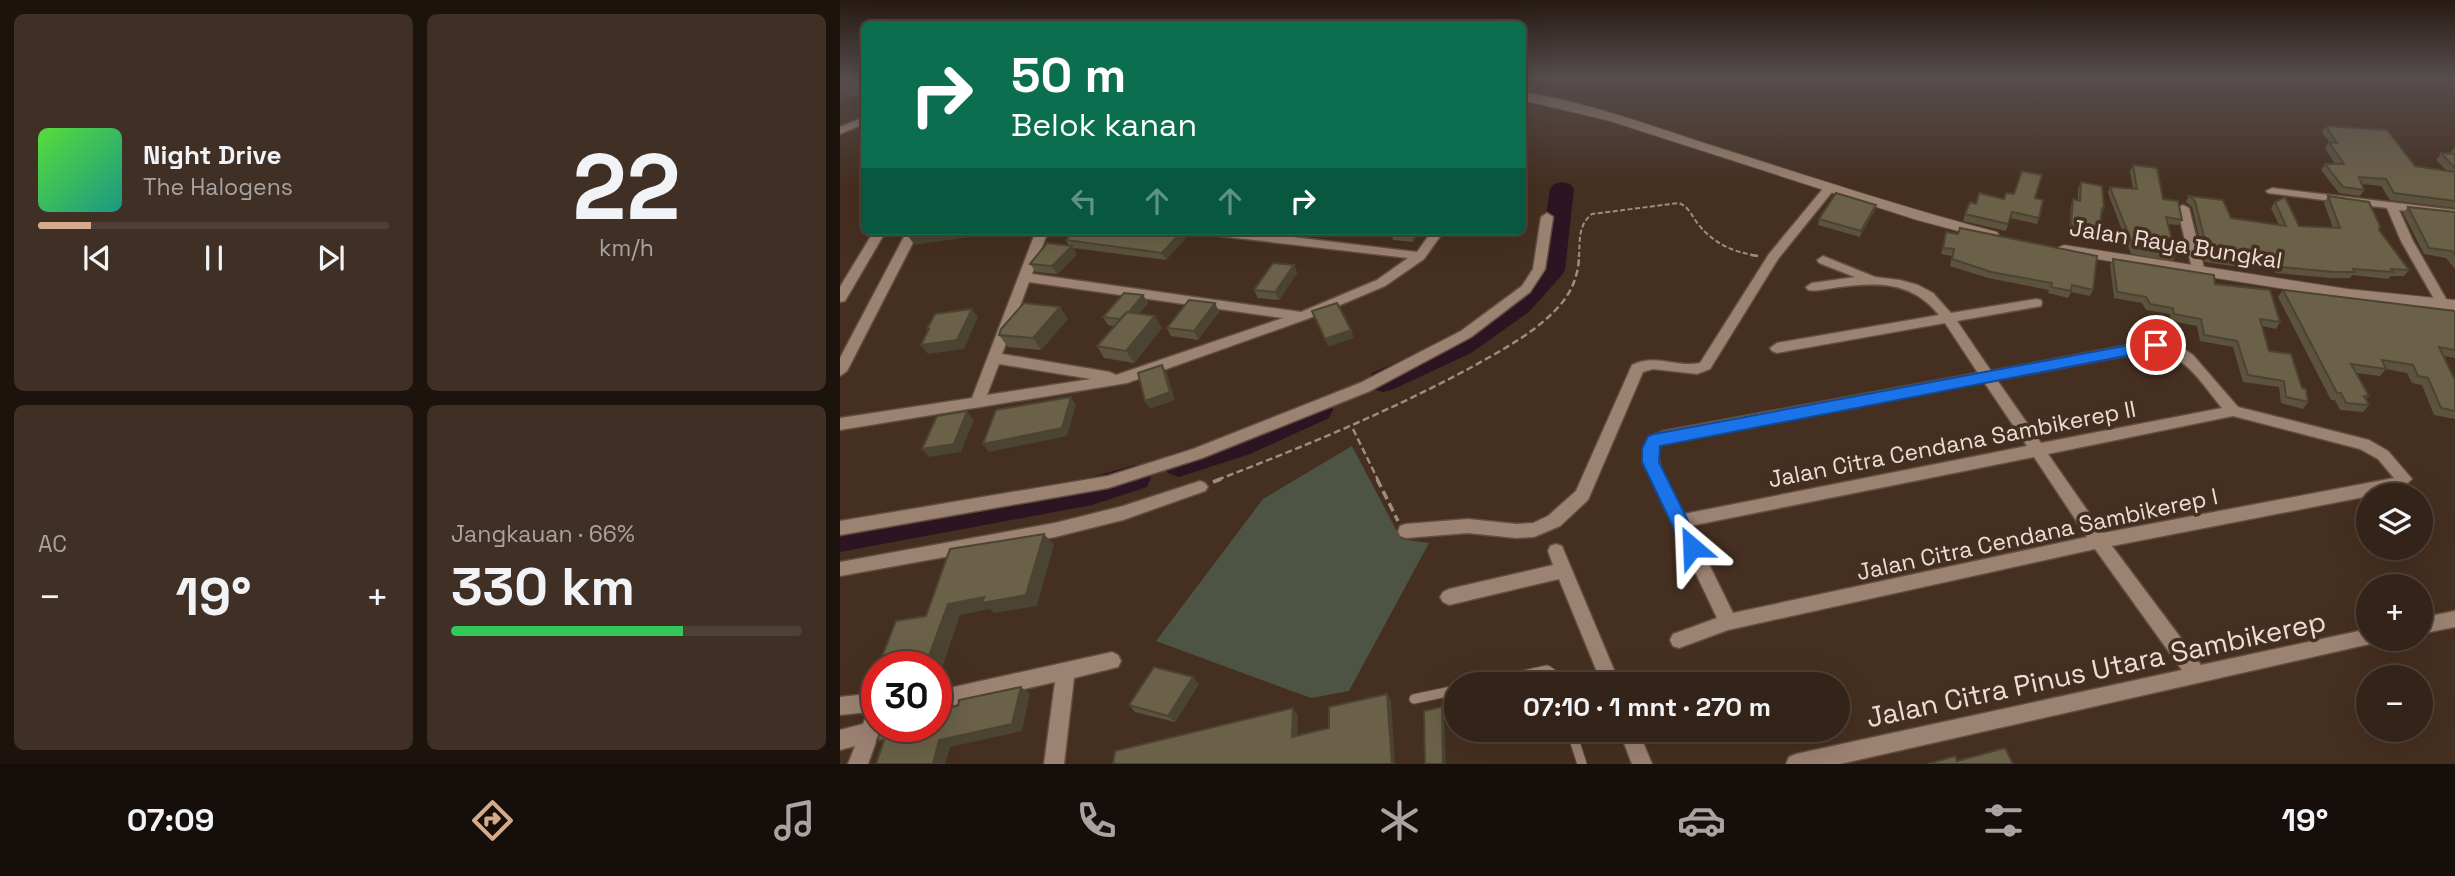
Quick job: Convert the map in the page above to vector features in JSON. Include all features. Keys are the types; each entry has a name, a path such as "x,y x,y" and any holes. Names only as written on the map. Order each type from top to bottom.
{"street":[{"path":"1602,115 1922,217 2003,237"},
{"path":"840,131 861,121"},
{"path":"1406,531 1468,526 1534,530 1554,522 1582,495 1637,369 1651,363 1697,370 1706,366 1773,257 1829,187"},
{"path":"2273,191 2455,214"},
{"path":"2392,207 2400,227 2449,305"},
{"path":"2183,208 2199,272"},
{"path":"840,528 1108,482 1197,454 1365,387 1466,334 1526,289 1539,270 1547,218"},
{"path":"840,297 878,235"},
{"path":"840,371 912,235"},
{"path":"977,403 1040,235"},
{"path":"1244,235 1420,256"},
{"path":"840,424 1122,379 1302,316 1381,283 1420,256 1435,235"},
{"name":"Jalan Raya Bungkal","path":"2042,246 2199,272 2449,305"},
{"path":"1823,260 1873,280 1918,290 1928,296 1948,318 2099,541 2196,674"},
{"path":"1024,277 1302,316"},
{"path":"1812,286 1873,280"},
{"path":"1777,348 2036,303"},
{"path":"1728,622 1651,462 1650,449 1654,441 2156,345 2174,349 2188,358 2233,411"},
{"path":"994,358 1122,379"},
{"name":"Jalan Citra Cendana Sambikerep II","path":"1679,521 2233,411"},
{"name":"Jalan Citra Cendana Sambikerep I","path":"1679,640 1728,622 2099,541 2395,486 2404,479 2383,455 2364,444 2233,411"},
{"path":"840,569 1055,530 1124,513 1200,487"},
{"path":"1556,551 1606,672"},
{"path":"1449,597 1564,570"},
{"path":"2433,623 2455,619"},
{"name":"Jalan Citra Pinus Utara Sambikerep","path":"1796,764 2356,641"},
{"path":"952,696 1112,661"},
{"path":"1054,764 1066,671"},
{"path":"840,706 861,704"},
{"path":"840,740 861,734"},
{"path":"859,764 869,742"},
{"path":"1634,742 1642,764"}],"lane":[{"path":"1414,699 1444,693"},
{"path":"1575,742 1582,764"}],"path":[{"path":"1200,487 1352,428 1451,379 1504,348 1560,305 1572,287 1578,266 1582,225 1585,218 1592,214 1679,203 1686,206 1711,240 1725,249 1773,257"},
{"path":"1352,428 1401,527 1406,531"}],"green space":[{"path":"1352,446 1401,539 1429,543 1349,691 1311,698 1156,641 1263,499"}],"building":[{"path":"2326,126 2387,130 2415,166 2455,172 2455,201 2394,193 2386,179 2359,177 2364,190 2343,187 2325,164 2344,164 2329,142 2337,143"},
{"path":"2441,153 2455,154 2455,168"},
{"path":"2133,165 2157,168 2163,199 2178,201 2182,220 2166,217 2176,255 2134,248 2110,187 2137,189"},
{"path":"2022,171 2042,175 2035,198 2043,200 2039,218 2012,212 2008,224 1965,214 1970,202 1976,204 1979,193 2004,199 2006,193 2014,194"},
{"path":"2081,182 2102,186 2104,208 2099,231 2071,225 2073,199 2080,201"},
{"path":"1836,193 1876,205 1861,231 1819,219"},
{"path":"2189,196 2223,200 2231,218 2286,226 2275,202 2285,197 2299,226 2340,228 2328,196 2369,202 2380,226 2379,230 2409,270 2391,269 2393,272 2353,269 2355,272 2335,272 2280,267 2276,259 2248,256 2250,262 2209,256 2195,201"},
{"path":"2408,207 2455,212 2455,255 2452,251 2429,248"},
{"path":"1960,228 2097,256 2093,290 2072,285 2071,291 2051,287 2052,283 1991,272 1952,259 1954,249 1943,248 1946,232 1958,234"},
{"path":"1070,235 1178,235 1162,253 1066,240"},
{"path":"1047,243 1072,246 1052,266 1030,264"},
{"path":"2113,259 2214,275 2215,284 2270,290 2280,322 2260,319 2269,351 2291,354 2302,388 2306,389 2308,402 2286,397 2284,381 2248,375 2237,341 2204,335 2201,319 2174,314 2173,308 2150,304 2146,297 2117,292"},
{"path":"1273,263 1294,265 1275,292 1254,290"},
{"path":"2283,290 2455,311 2455,350 2439,347 2455,380 2455,411 2441,408 2428,378 2418,376 2413,365 2382,360 2386,369 2351,364 2369,396 2364,396 2369,405 2346,403 2341,393 2337,393"},
{"path":"1124,293 1143,295 1120,319 1103,317"},
{"path":"1189,300 1215,303 1194,331 1167,328"},
{"path":"1024,303 1060,307 1033,338 999,335 1001,329"},
{"path":"1337,303 1351,330 1325,339 1312,311"},
{"path":"972,309 957,340 921,345 935,314"},
{"path":"1127,312 1155,316 1126,351 1097,346"},
{"path":"1162,365 1170,392 1145,401 1138,373"},
{"path":"1071,397 1062,428 983,444 996,410"},
{"path":"967,411 954,444 922,449 937,416"},
{"path":"1044,534 1026,595 982,603 984,597 948,604 931,651 884,651 896,621 926,616 950,549"},
{"path":"1154,667 1193,677 1168,716 1129,705"},
{"path":"1021,687 1012,724 952,737 952,707 958,706 959,700"},
{"path":"1387,694 1392,764 1113,764 1115,751 1293,708 1292,737 1329,728 1329,707"},
{"path":"1442,707 1443,764 1425,764 1424,711"},
{"path":"883,742 938,742 933,764 876,764"},
{"path":"2005,748 2013,764 1928,764 1955,756 1957,761"}],"waterway":[{"path":"1383,381 1461,346 1519,305 1552,270 1562,189"},
{"path":"1179,464 1239,445 1318,410"},
{"path":"840,537 1092,491 1135,478"}],"route":[{"path":"1692,547 1651,462 1650,449 1654,441 2156,345"}]}
